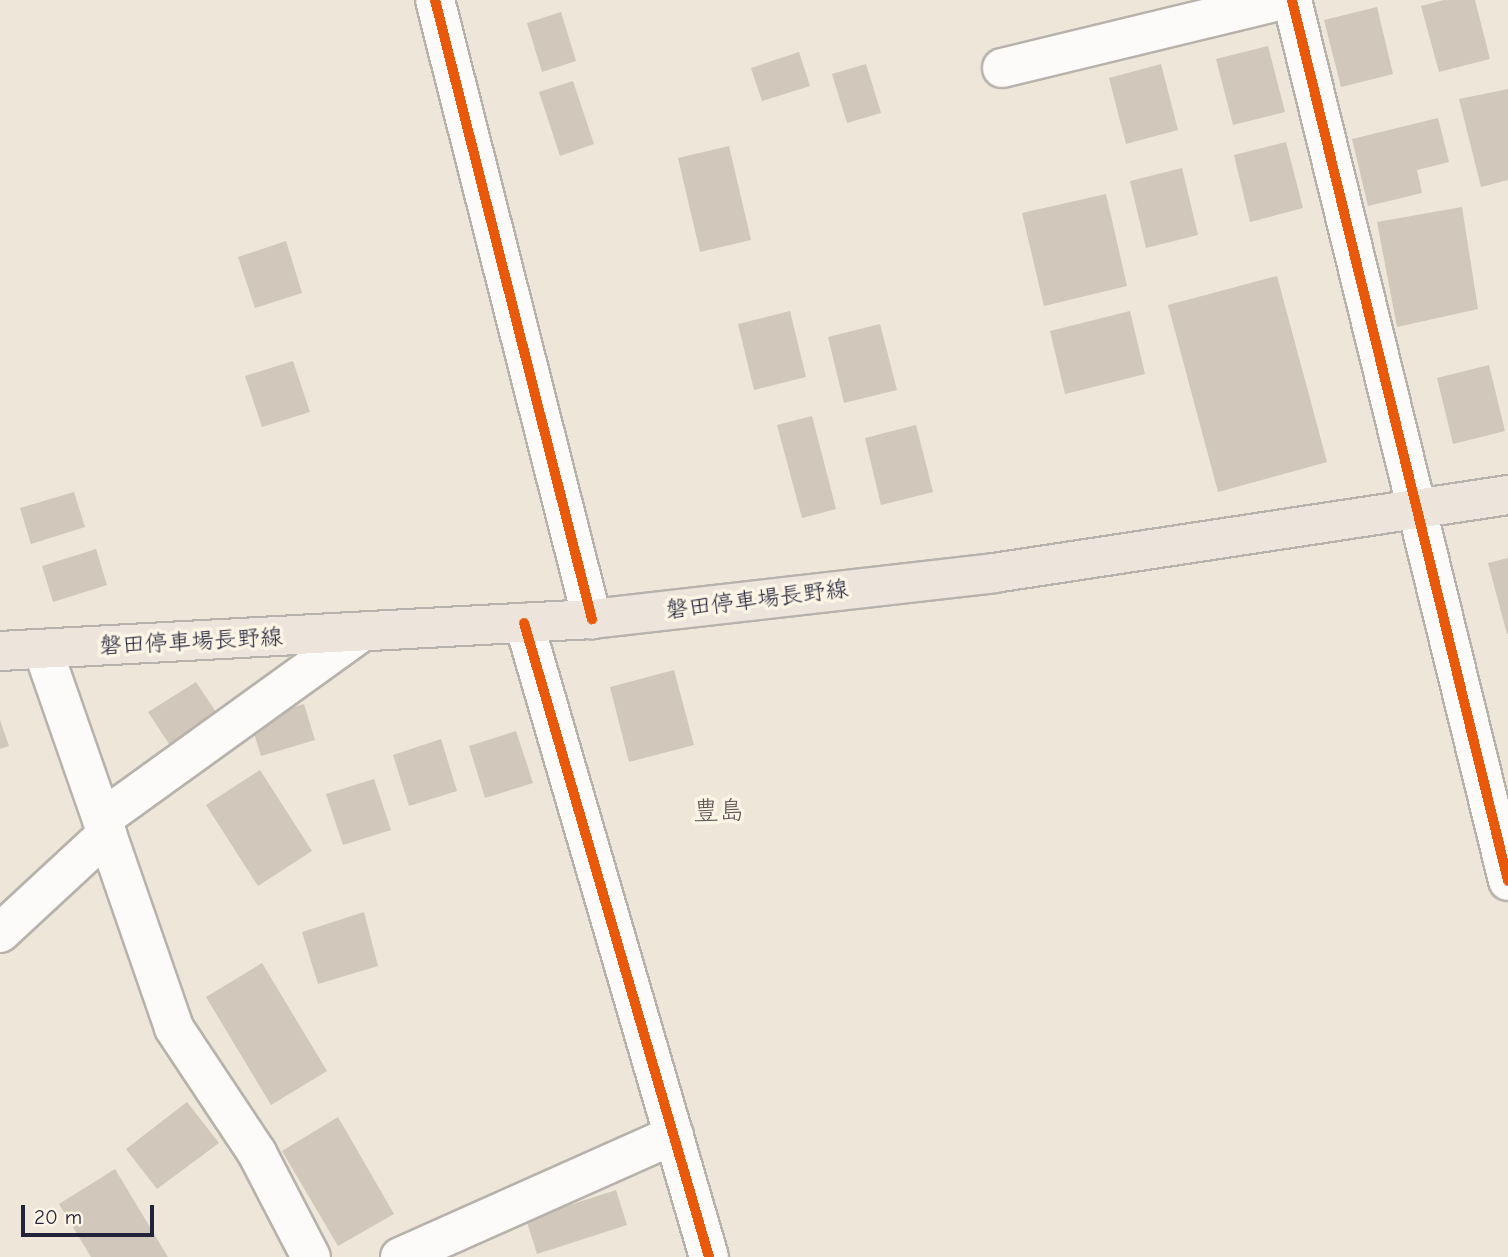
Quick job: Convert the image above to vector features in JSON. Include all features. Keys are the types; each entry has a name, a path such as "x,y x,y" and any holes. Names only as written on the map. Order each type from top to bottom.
{"main road":[{"name":"磐田停車場長野線","path":"0,652 592,619 994,573 1508,495"}],"street":[{"path":"435,0 592,619"},
{"path":"1002,68 1284,0"},
{"path":"1292,0 1508,881"},
{"path":"524,623 709,1257"},
{"path":"0,933 104,827 361,632"},
{"path":"43,650 174,1028 257,1153 311,1257"},
{"path":"400,1257 674,1135"}],"building":[{"path":"1444,0 1475,0 1490,59 1439,72 1421,6"},
{"path":"1377,7 1393,74 1341,87 1324,20"},
{"path":"561,12 576,61 542,72 527,23"},
{"path":"1268,46 1285,112 1233,125 1216,59"},
{"path":"799,52 810,86 762,101 751,68"},
{"path":"866,64 881,113 847,123 832,74"},
{"path":"1161,64 1178,130 1126,144 1109,78"},
{"path":"573,81 594,144 560,156 539,92"},
{"path":"1508,89 1508,180 1481,187 1459,99"},
{"path":"1438,118 1449,162 1417,170 1422,193 1368,206 1352,139"},
{"path":"1286,142 1303,208 1250,222 1234,155"},
{"path":"729,146 751,240 700,252 678,158"},
{"path":"1182,168 1198,235 1146,248 1130,181"},
{"path":"1106,194 1127,286 1044,306 1022,213"},
{"path":"1462,207 1478,309 1397,327 1377,222"},
{"path":"286,241 302,293 255,308 238,257"},
{"path":"1277,276 1327,462 1218,492 1168,305"},
{"path":"790,311 806,377 754,390 738,324"},
{"path":"1130,311 1145,374 1065,394 1050,331"},
{"path":"880,324 897,390 844,403 828,337"},
{"path":"293,361 310,412 262,427 245,376"},
{"path":"1489,365 1505,431 1453,444 1437,378"},
{"path":"812,416 836,509 802,518 777,425"},
{"path":"916,425 933,492 881,505 865,438"},
{"path":"74,492 85,527 31,544 20,508"},
{"path":"96,549 107,585 53,602 42,566"},
{"path":"1508,558 1508,634 1507,634 1488,563"},
{"path":"674,670 694,745 629,762 610,687"},
{"path":"196,682 216,712 169,744 148,712"},
{"path":"304,704 315,740 261,756 250,720"},
{"path":"0,720 9,746 0,749"},
{"path":"516,731 533,783 485,798 469,746"},
{"path":"441,739 457,791 409,806 393,755"},
{"path":"260,770 312,851 258,886 206,805"},
{"path":"374,779 391,830 343,845 326,794"},
{"path":"364,912 378,966 318,984 302,932"},
{"path":"262,963 327,1071 271,1105 206,997"},
{"path":"187,1102 219,1143 157,1189 126,1149"},
{"path":"338,1117 394,1214 338,1246 282,1151"},
{"path":"115,1169 168,1257 91,1257 59,1204"},
{"path":"616,1190 627,1225 537,1254 526,1219"}],"cycle path":[{"path":"435,0 592,619"},
{"path":"1292,0 1508,881"},
{"path":"524,623 709,1257"}],"district":[{"name":"豊島","path":"719,812"}]}
